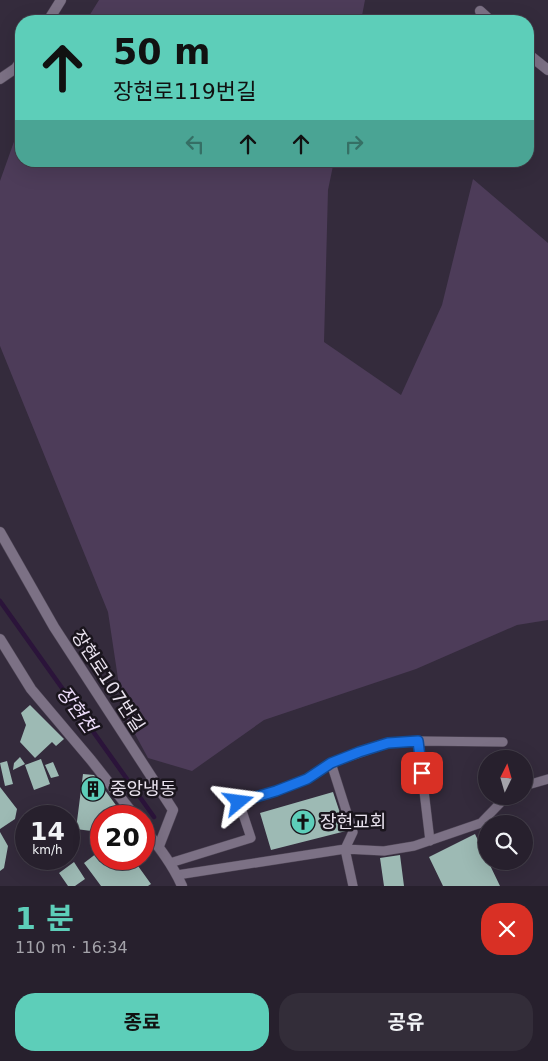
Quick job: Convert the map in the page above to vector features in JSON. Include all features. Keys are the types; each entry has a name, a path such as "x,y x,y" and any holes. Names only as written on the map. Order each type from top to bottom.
{"street":[{"path":"52,15 62,0"},
{"path":"480,12 484,15"},
{"path":"534,59 548,70"},
{"path":"0,78 15,69"},
{"name":"장현로107번길","path":"0,532 54,626 173,810 158,846"},
{"path":"0,639 30,689 91,760 126,805"},
{"path":"155,842 170,863 182,886"}],"lane":[{"path":"418,741 430,841"},
{"path":"170,863 251,838 239,802 307,779 331,763 388,743 418,741 503,742"},
{"path":"331,763 353,832 345,849 353,886"},
{"path":"533,783 548,779"},
{"path":"177,875 345,849 384,850 414,846 481,823 498,805"}],"shaded area":[{"path":"99,0 365,0 362,15 90,15"},
{"path":"15,139 15,167 333,167 328,190 324,342 401,395 442,305 473,179 548,243 548,620 517,625 416,669 264,720 192,771 148,758 123,712 108,612 0,346 0,181"}],"building":[{"path":"30,705 64,739 56,746 52,742 35,758 20,742 26,725 21,713"},
{"path":"20,757 25,764 13,770 14,763"},
{"path":"41,759 50,784 34,790 25,765"},
{"path":"7,761 13,784 5,786 0,763"},
{"path":"53,762 59,776 51,778 45,765"},
{"name":"중앙냉동","path":"83,774 94,775 116,805 90,805 90,831 80,830 79,805"},
{"path":"0,787 15,806 15,819 0,829"},
{"name":"장현교회","path":"333,792 346,831 271,850 260,813"},
{"path":"0,832 8,846 4,868 0,871"},
{"path":"475,834 478,840 478,870 492,870 500,886 443,886 429,857"},
{"path":"400,855 404,886 384,886 380,858"},
{"path":"90,858 90,870 141,870 151,884 148,886 101,886 84,863"},
{"path":"63,870 79,870 85,879 75,886 68,886 59,873"}],"waterway":[{"name":"장현천","path":"0,601 145,805"}],"place":[{"name":"중앙냉동","path":"93,789"},
{"name":"장현교회","path":"303,822"}],"route":[{"path":"239,802 307,779 331,763 388,743 418,741 422,773"}]}
